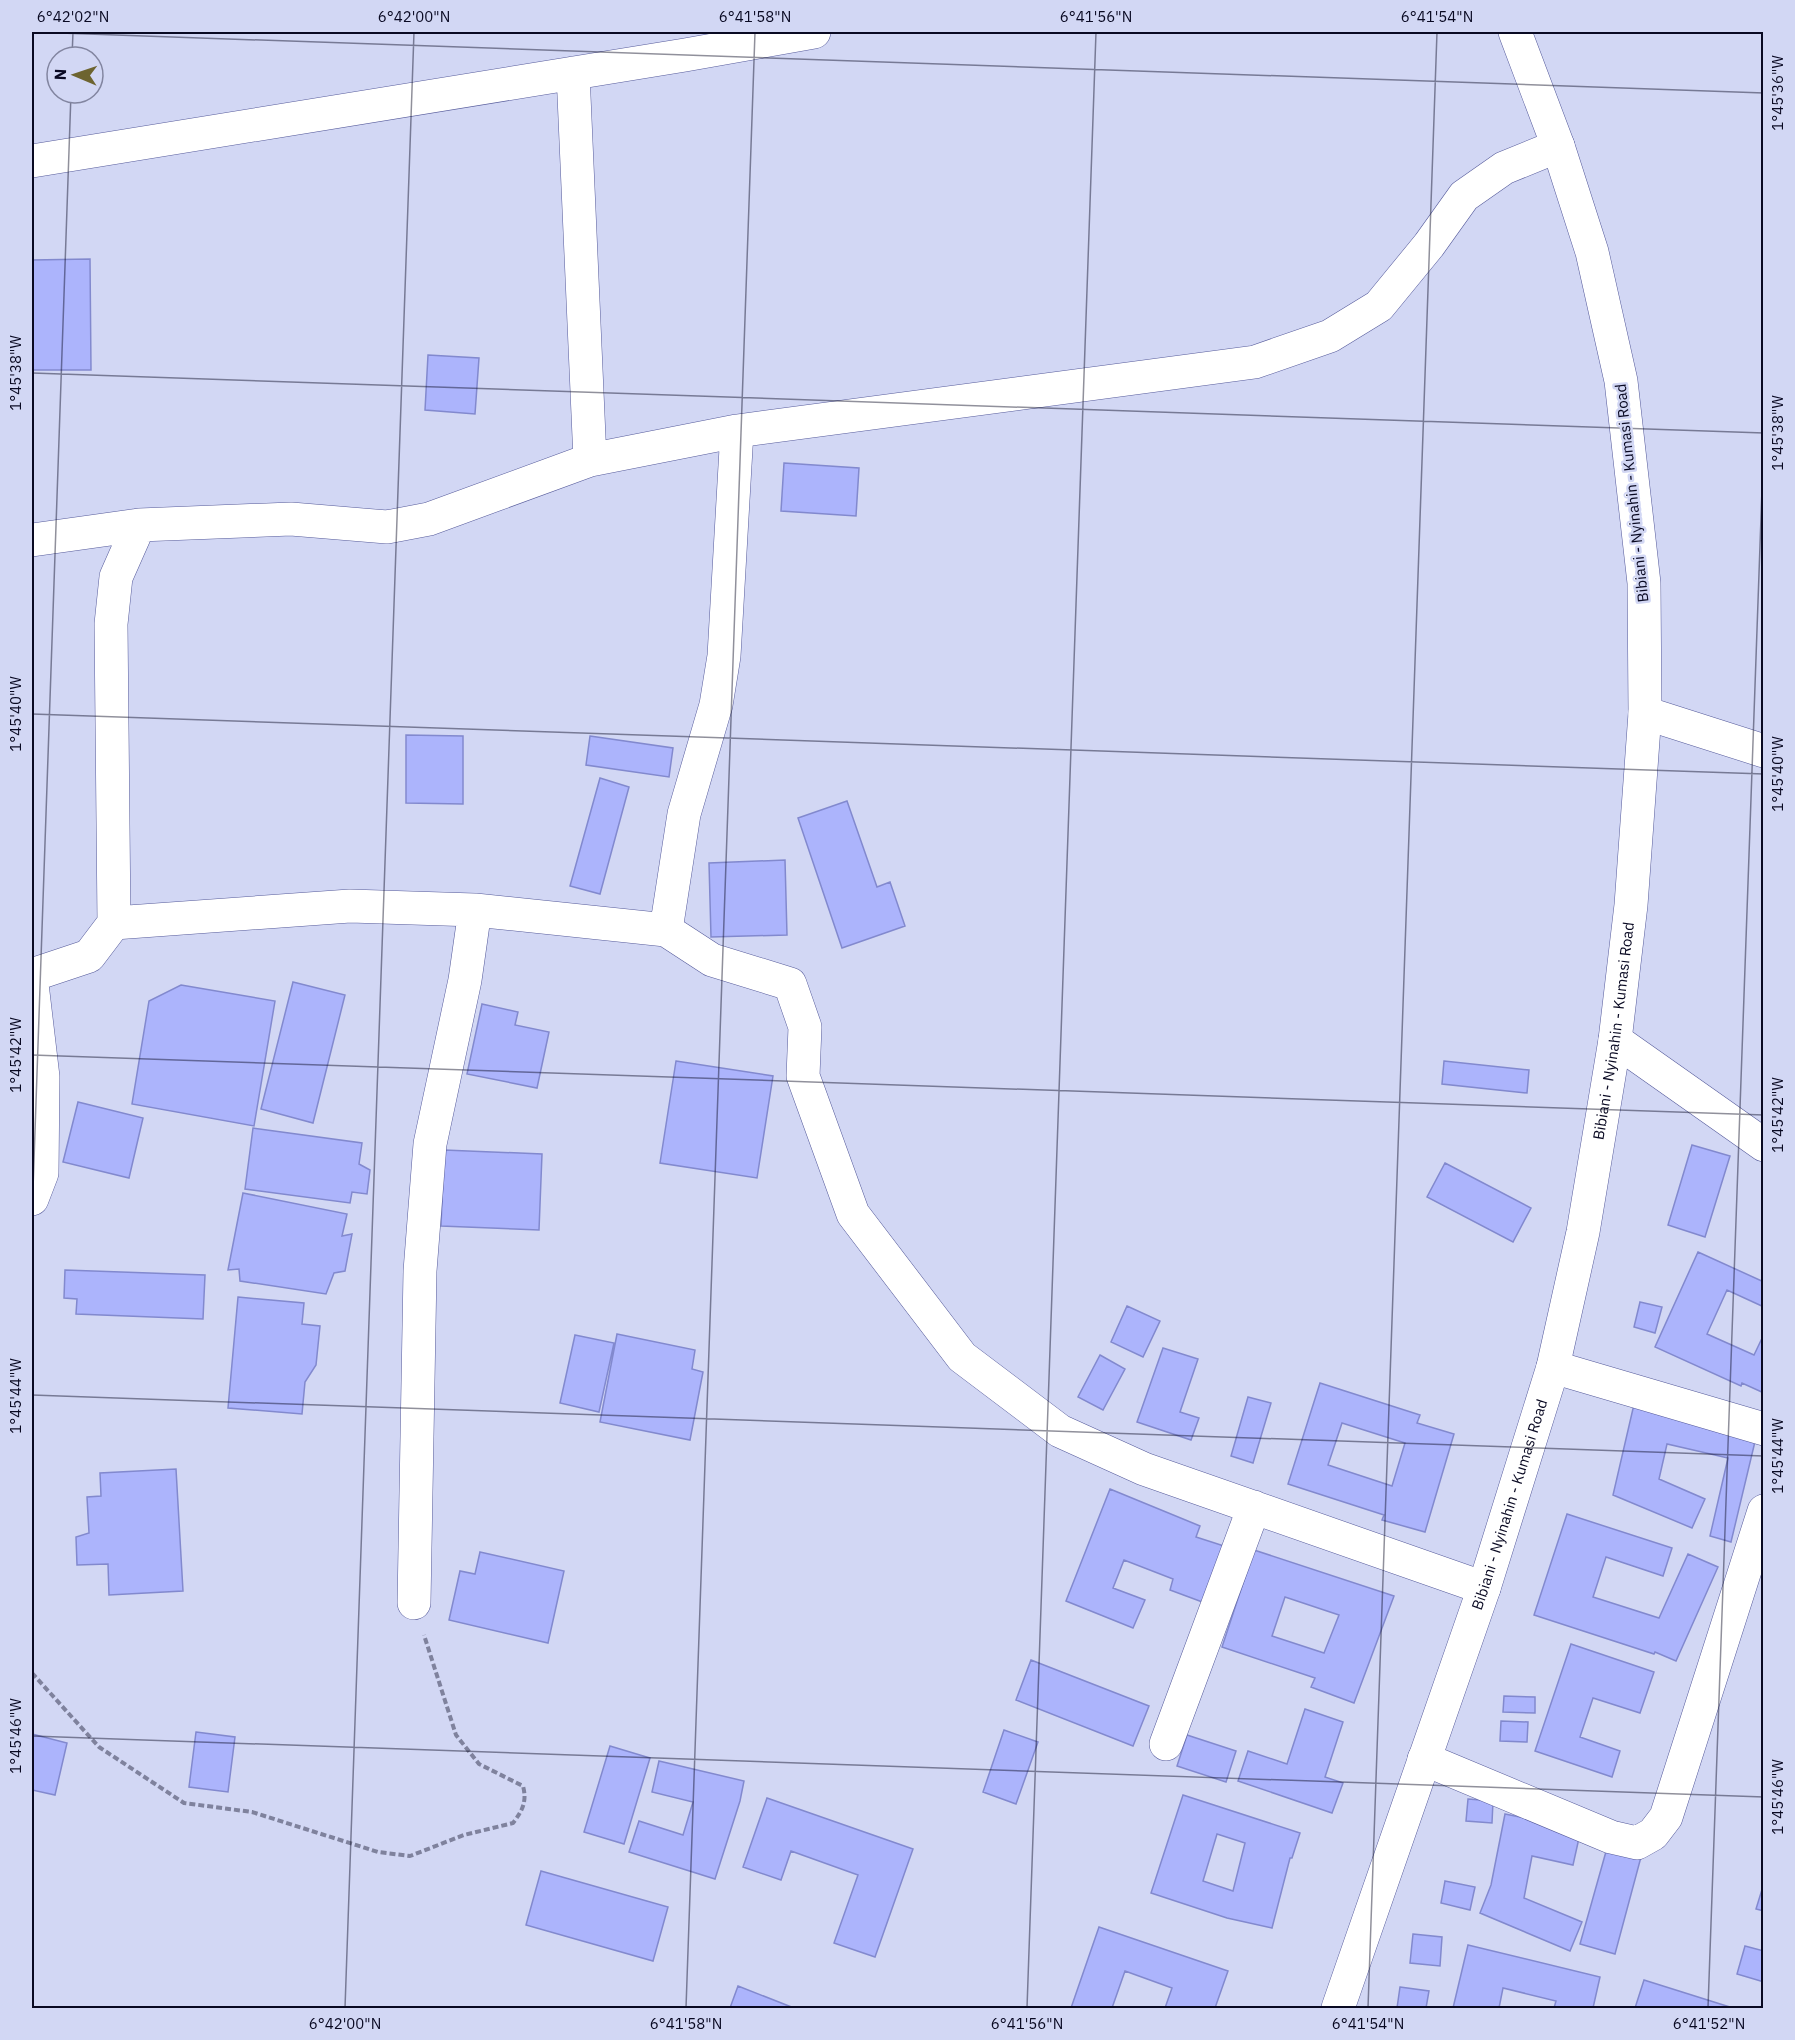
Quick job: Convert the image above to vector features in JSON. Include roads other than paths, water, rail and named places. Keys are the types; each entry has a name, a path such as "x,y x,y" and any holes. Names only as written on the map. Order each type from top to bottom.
{"street":[{"path":"32,161 573,73 686,43 814,32"},
{"name":"Bibiani - Nyinahin - Kumasi Road","path":"1338,2008 1484,1588 1553,1368 1583,1232 1614,1040 1632,905 1645,713 1644,583 1621,381 1592,252 1558,146 1515,32"},
{"path":"573,73 590,460"},
{"path":"32,540 139,525 291,519 387,527 429,519 590,460 737,431 1255,362 1330,336 1379,306 1429,245 1464,196 1504,168 1558,146"},
{"path":"666,930 684,814 716,705 724,656 737,431"},
{"path":"32,975 89,956 114,923 111,624 116,578 139,525"},
{"path":"1645,713 1764,750"},
{"path":"114,923 350,906 475,910 666,930 712,960 790,984 805,1027 803,1076 853,1214 962,1357 1060,1431 1144,1468 1484,1588"},
{"path":"414,1603 420,1271 430,1144 465,980 475,910"},
{"path":"32,984 43,1077 42,1173 32,1199"},
{"path":"1614,1040 1764,1145"},
{"path":"1553,1368 1764,1429"},
{"path":"1166,1744 1254,1507"},
{"path":"1424,1759 1611,1837 1637,1843 1653,1834 1666,1817 1764,1511"}]}
